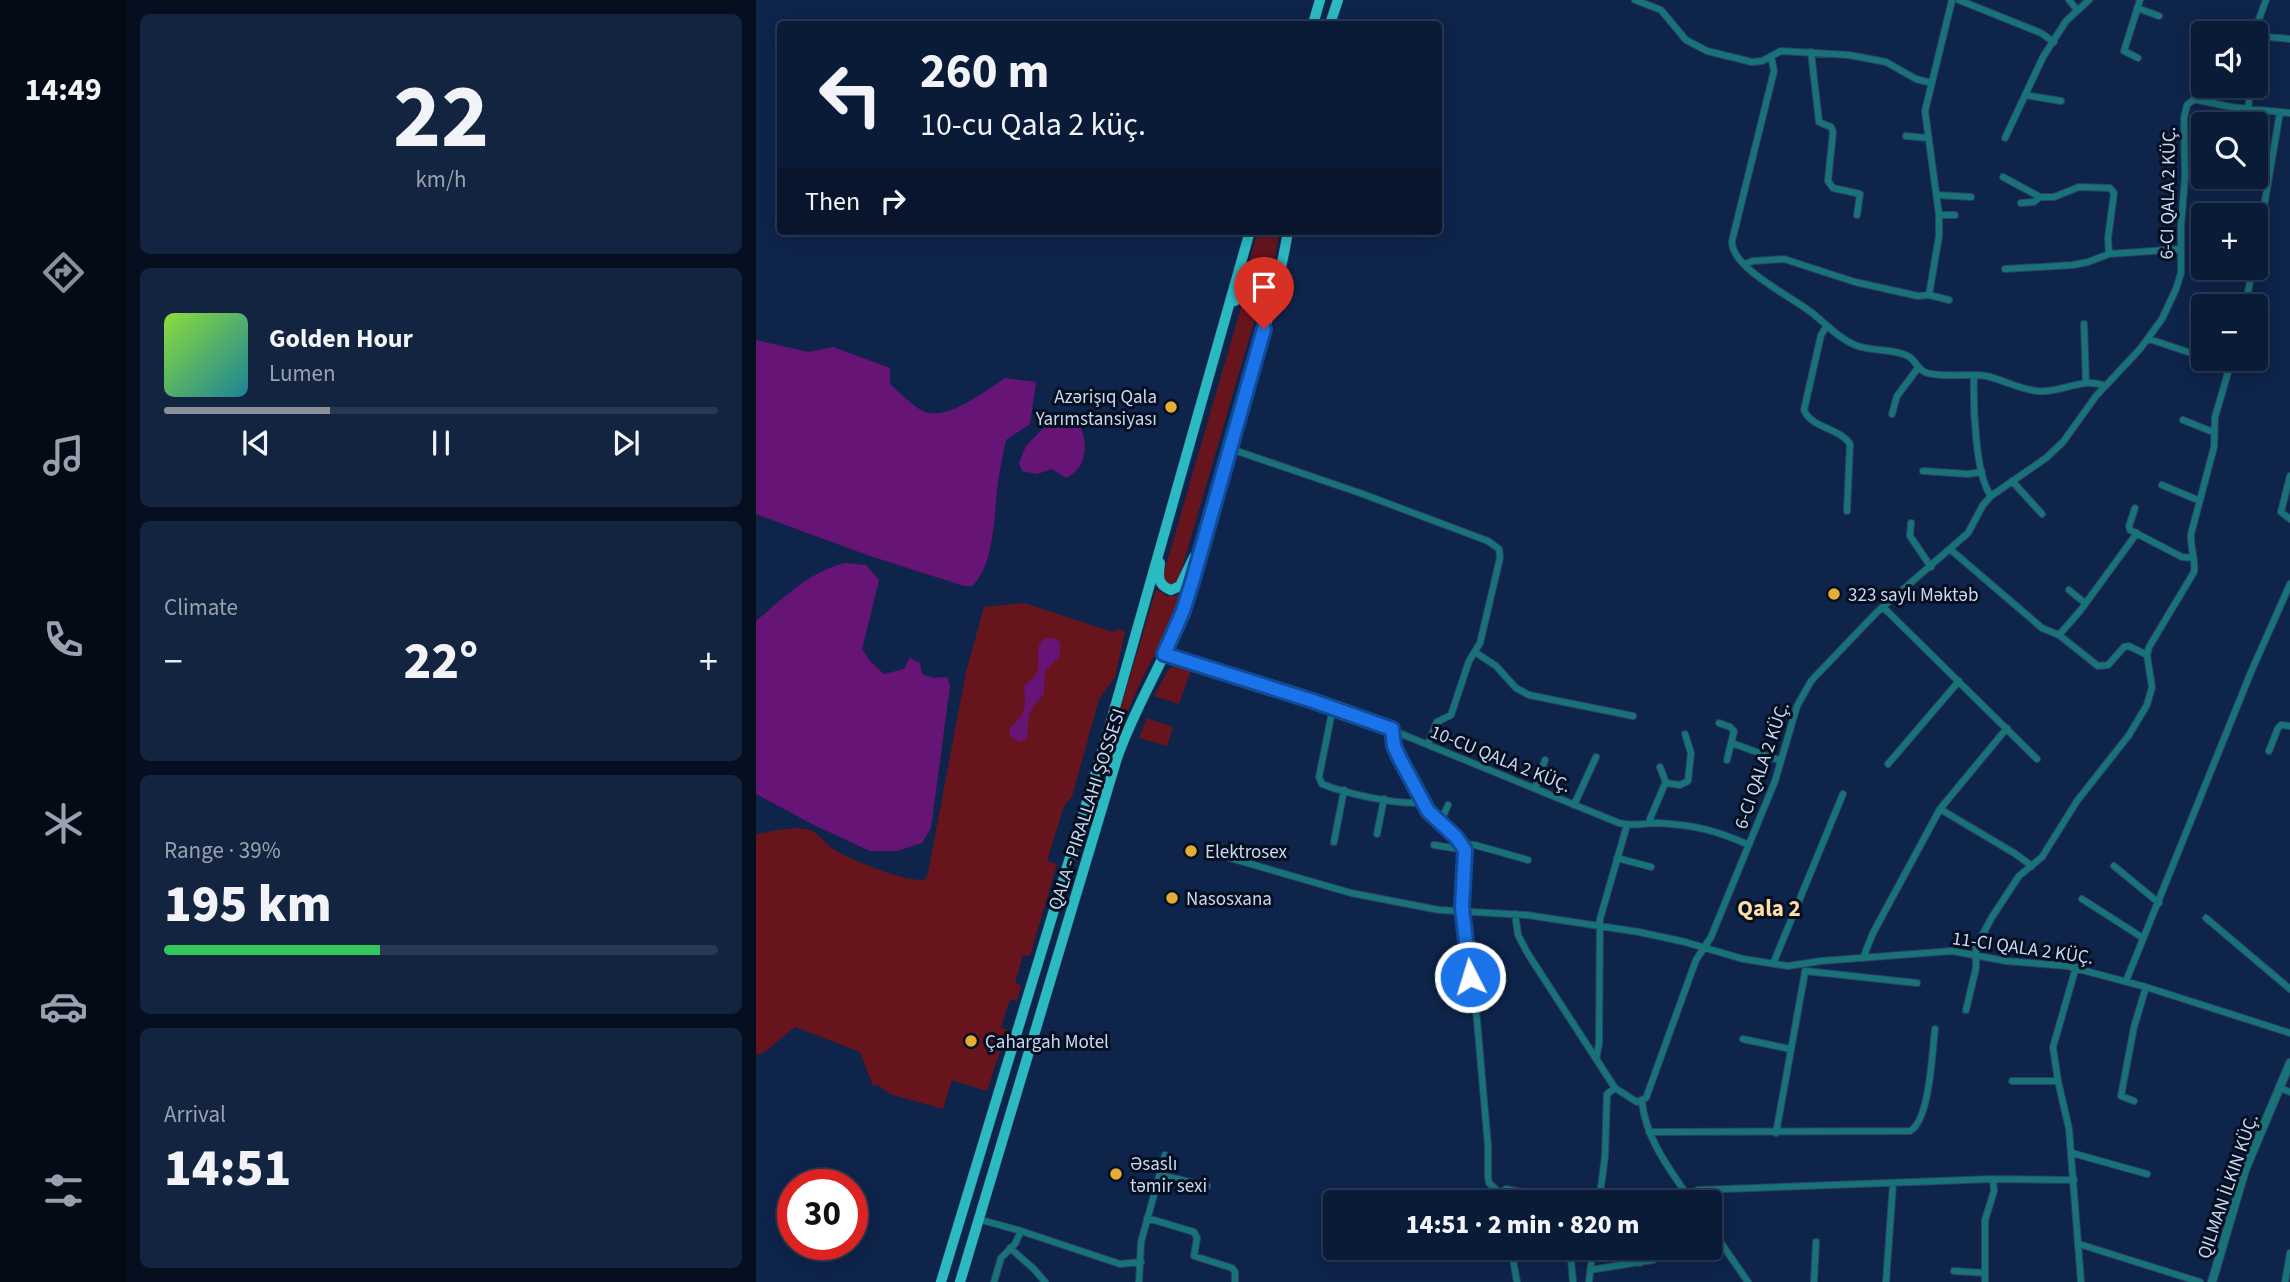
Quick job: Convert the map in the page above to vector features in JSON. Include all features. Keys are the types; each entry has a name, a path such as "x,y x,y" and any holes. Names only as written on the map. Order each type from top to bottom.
{"main road":[{"path":"1314,21 1320,0"},
{"path":"1331,21 1338,0"},
{"path":"942,1282 1105,739 1249,235"},
{"path":"960,1282 1117,758 1136,709 1183,611 1288,235"},
{"path":"1221,330 1243,284 1257,279 1265,286 1267,298 1258,348"},
{"path":"1170,508 1159,572 1159,580 1165,588 1171,590 1180,586 1209,523"}],"street":[{"path":"1635,0 1661,10 1686,40 1699,48 1752,62 1762,61 1781,51 1849,55 1879,60 1916,79 1932,83"},
{"path":"1930,295 1939,236 1939,215 1925,111 1952,0"},
{"path":"1959,0 2040,33 2054,42"},
{"path":"2069,0 2077,10"},
{"path":"2005,138 2038,64 2066,21 2089,0"},
{"path":"2138,58 2124,51 2140,0"},
{"path":"2258,21 2263,1"},
{"path":"2137,8 2159,16"},
{"path":"2268,37 2290,40"},
{"path":"1811,52 1819,122 1831,127 1833,132 1828,181 1833,188 1860,194 1857,215"},
{"path":"1771,56 1774,71 1731,244 1734,252 1745,264 1770,286 1817,317 1826,327 1858,346 1909,356 1923,371 1937,375 1990,377 2042,392 2096,382 2105,386"},
{"path":"2025,95 2061,101"},
{"path":"2248,109 2249,98"},
{"path":"1685,1190 1649,1132 1642,1102 1649,1091 1696,960 1714,931 1749,845 1781,761 1797,706 1811,681 1883,607 1971,530 1980,509 1991,496 2046,458 2063,442 2105,386 2149,338 2162,319 2181,273 2185,177 2184,118 2187,105 2198,100 2290,113"},
{"path":"2265,203 2280,112"},
{"path":"1906,136 1927,138"},
{"path":"2003,177 2040,197 2054,197 2079,187 2110,188 2113,193 2109,254"},
{"path":"1937,195 1971,197"},
{"path":"2021,203 2034,202 2040,197"},
{"path":"1939,215 1955,215"},
{"path":"2005,269 2081,264 2109,254 2181,249"},
{"path":"1745,264 1784,259 1854,282 1949,300"},
{"path":"2084,324 2086,383"},
{"path":"1826,327 1821,335 1804,410 1809,418 1845,438 1850,444 1847,510"},
{"path":"2149,338 2191,353"},
{"path":"1892,414 1897,396 1918,368"},
{"path":"1966,1010 1976,968 1977,943 2005,895 2019,876 2042,857 2077,801 2129,735 2147,705 2151,695 2152,679 2147,655 2151,643 2194,572 2191,534 2214,447 2215,417 2228,371"},
{"path":"1974,375 1975,422 1982,472 1985,486 1991,496"},
{"path":"2183,420 2213,432"},
{"path":"1228,448 1360,493 1496,545 1500,558 1480,643 1469,661 1451,715 1437,722 1428,744"},
{"path":"1923,471 1968,474 1982,472"},
{"path":"2290,476 2281,512 2290,519"},
{"path":"2011,481 2042,514"},
{"path":"2162,485 2200,501"},
{"path":"2135,508 2130,530 2182,557 2193,558"},
{"path":"1911,523 1910,536 1931,566"},
{"path":"2059,635 2137,533"},
{"path":"1951,550 2042,628 2059,635 2102,667 2108,665 2124,647 2129,646 2147,655"},
{"path":"2126,981 2250,672 2290,584"},
{"path":"2069,590 2085,603"},
{"path":"1883,607 2037,759"},
{"path":"1475,652 1496,666 1516,688 1529,695 1633,716"},
{"name":"10-CU QALA 2 KÜÇ.","path":"1164,654 1333,707 1627,825 1650,823 1703,827 1749,845"},
{"path":"1888,764 1959,681"},
{"path":"1333,707 1320,780 1322,784 1408,804 1423,802"},
{"path":"1719,723 1733,729 1727,760"},
{"path":"2269,751 2278,728 2281,725 2290,726"},
{"path":"1863,958 1873,933 1940,809 2007,728"},
{"path":"1392,729 1394,746 1423,802 1464,847 1462,913 1479,1045 1488,1146 1488,1177 1489,1183 1498,1190"},
{"path":"1666,783 1685,783 1690,776 1691,753 1685,734"},
{"path":"1732,743 1781,761"},
{"path":"1574,805 1596,757"},
{"path":"1535,789 1545,760"},
{"path":"1650,823 1651,813 1666,783 1660,767"},
{"path":"1334,842 1344,790"},
{"path":"1773,964 1843,794"},
{"path":"1377,834 1384,799"},
{"path":"1440,823 1448,805"},
{"path":"1940,809 2032,866"},
{"path":"1596,1059 1599,1044 1599,926 1627,825"},
{"path":"1434,845 1475,845 1528,860"},
{"name":"11-CI QALA 2 KÜÇ.","path":"1230,858 1351,893 1462,913 1515,914 1599,926 1673,939 1720,953 1805,969 1821,961 1945,951 2006,961 2076,967 2290,1033"},
{"path":"1617,858 1651,867"},
{"path":"2115,866 2159,903"},
{"path":"2082,899 2143,938"},
{"path":"1515,914 1522,944 1615,1088 1637,1102 1642,1102"},
{"path":"2206,918 2290,989"},
{"path":"2076,967 2055,1039 2054,1059 2072,1153 2081,1282"},
{"path":"1776,1133 1805,969 1917,983"},
{"path":"2134,1101 2121,1096 2134,1027 2146,987"},
{"path":"1649,1132 1776,1133 1913,1129 1920,1120 1926,1099 1935,1030"},
{"path":"1743,1040 1790,1049"},
{"path":"2212,1282 2245,1170 2290,1063"},
{"path":"2012,1081 2058,1081"},
{"path":"1601,1190 1605,1156 1606,1097 1608,1092 1615,1088"},
{"path":"2280,1088 2290,1092"},
{"path":"2072,1153 2147,1174"},
{"path":"1139,1282 1141,1242 1165,1155"},
{"path":"1160,1175 1207,1186"},
{"path":"1698,1190 1993,1179 2074,1180"},
{"path":"1985,1282 1985,1220 1994,1191 1993,1179"},
{"path":"1886,1282 1893,1184"},
{"path":"1147,1218 1194,1232 1195,1256 1232,1268 1235,1282"},
{"path":"978,1219 1120,1264 1141,1262"},
{"path":"994,1282 1001,1258 1021,1231"},
{"path":"1814,1282 1816,1242"},
{"path":"1722,1244 1748,1282"},
{"path":"2079,1244 2200,1282"},
{"path":"1010,1248 1045,1282"},
{"path":"2285,1282 2290,1253"},
{"path":"1513,1260 1517,1282"},
{"path":"1571,1260 1573,1282"},
{"path":"1589,1282 1591,1260"},
{"path":"1590,1270 1653,1260"},
{"path":"1954,1271 1985,1273"}],"shaded area":[{"path":"1257,235 1279,235 1270,283 1260,274 1245,276"},
{"path":"1248,288 1260,289 1261,298 1179,578 1173,585 1163,578 1164,572 1244,297"},
{"path":"756,340 808,352 833,347 890,368 890,384 916,407 934,414 966,403 1005,378 1036,382 1030,424 1006,440 989,552 980,577 972,586 964,586 867,555 756,514"},
{"path":"1051,420 1079,424 1082,431 1085,447 1082,462 1073,474 1066,478 1052,469 1037,474 1022,471 1019,463 1026,446"},
{"path":"845,563 866,565 879,580 862,649 870,661 884,674 904,669 910,658 920,663 922,674 933,678 947,677 950,686 931,828 922,843 897,851 870,851 756,794 756,621 808,579"},
{"path":"1156,589 1167,596 1179,595 1165,634 1114,741 1111,741"},
{"path":"1024,603 1113,632 1118,629 1125,632 1115,677 1099,699 1072,797 1064,806 1047,861 1057,864 1030,956 1023,955 1015,983 1021,986 1017,1001 1010,999 1001,1027 1007,1030 987,1091 952,1080 943,1109 890,1094 878,1085 873,1086 860,1052 795,1027 762,1054 756,1054 756,834 794,828 810,830 832,848 864,864 907,878 925,879 966,672 984,607"},
{"path":"1046,638 1056,639 1060,643 1060,656 1045,671 1044,694 1029,715 1027,738 1019,742 1010,736 1010,728 1022,715 1025,704 1024,686 1036,674 1039,646"},
{"path":"1174,666 1191,670 1179,704 1154,696 1169,669"},
{"path":"1147,718 1173,727 1167,746 1139,738"}],"place":[{"name":"Azərişıq Qala Yarımstansiyası","path":"1171,407"},
{"name":"323 saylı Məktəb","path":"1834,594"},
{"name":"Elektrosex","path":"1191,851"},
{"name":"Nasosxana","path":"1172,898"},
{"name":"Çahargah Motel","path":"971,1041"},
{"name":"Əsaslı təmir sexi","path":"1116,1174"}],"district":[{"name":"Qala 2","path":"1769,908"}],"route":[{"path":"1264,329 1228,448 1193,579 1177,627 1164,654 1392,729 1394,746 1428,811 1456,837 1465,850 1462,907 1470,977"}]}
